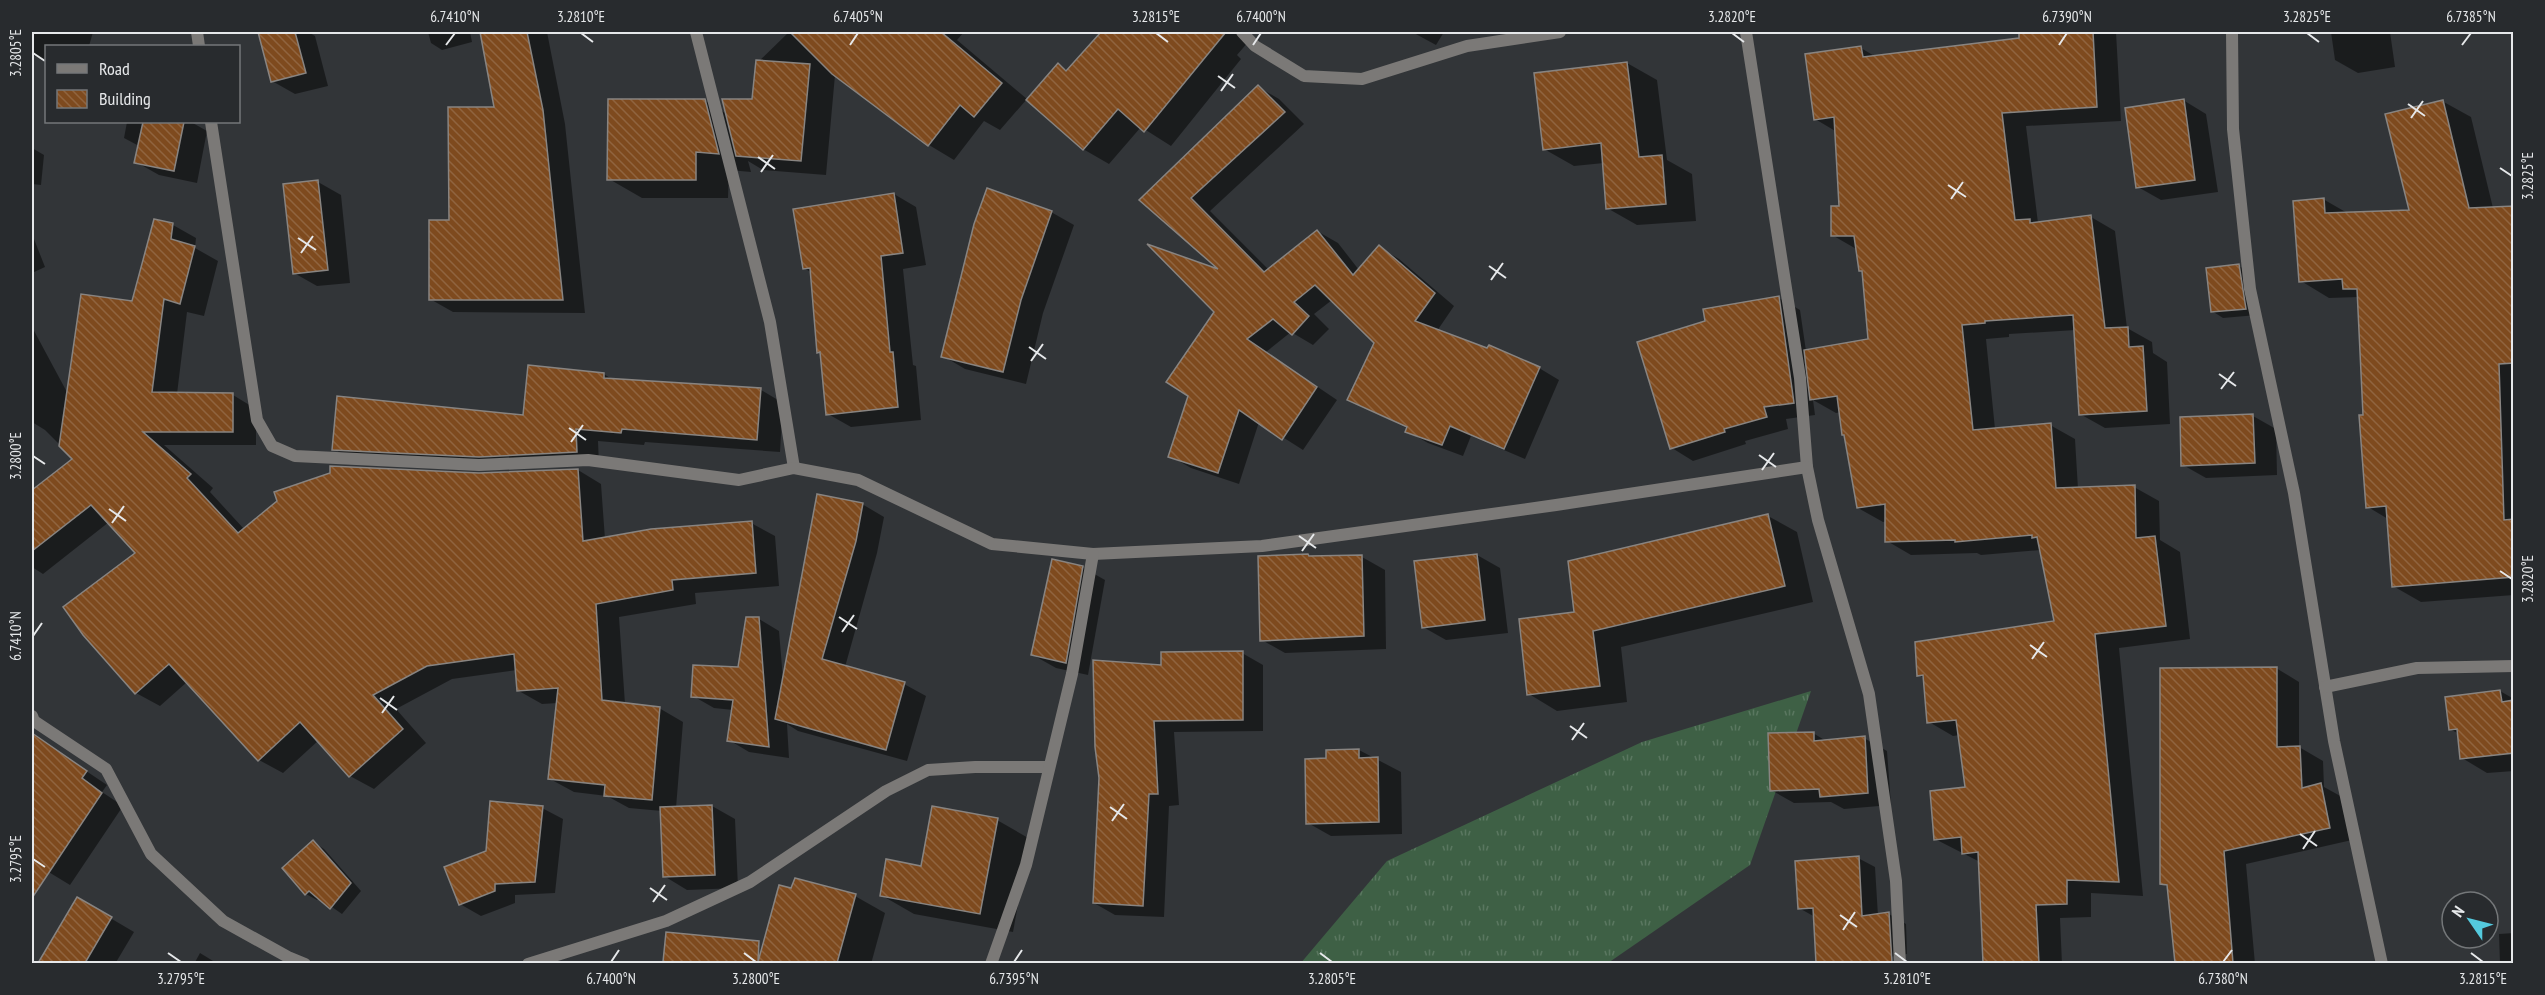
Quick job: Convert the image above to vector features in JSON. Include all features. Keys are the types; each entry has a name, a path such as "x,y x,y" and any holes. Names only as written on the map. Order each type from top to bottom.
{"street":[{"path":"696,32 770,322 794,468"},
{"path":"1242,32 1255,46 1304,76 1362,79 1467,46 1560,32"},
{"path":"1746,32 1800,378 1808,466 1818,520 1869,694 1896,881 1900,963"},
{"path":"2232,32 2233,129 2250,289 2294,493 2334,741 2382,963"},
{"path":"211,123 257,420 272,446 295,456 479,465 588,460 739,480 794,468 858,480 992,544 1093,555 1262,546 1556,505 1808,466"},
{"path":"991,963 1026,865 1072,674 1093,555"},
{"path":"2325,687 2417,668 2514,666"},
{"path":"32,716 34,721 106,769 151,854 223,921 288,957 305,963"},
{"path":"528,963 666,921 750,882 886,791 928,770 975,767 1049,767"}],"green space":[{"path":"1811,691 1750,865 1608,963 1300,964 1387,861 1642,742"}],"building":[{"path":"258,32 295,32 306,73 271,82"},
{"path":"480,32 527,32 543,110 563,300 429,300 429,220 449,220 448,107 494,107"},
{"path":"790,32 941,32 1002,83 974,117 960,105 928,146 832,74"},
{"path":"1101,32 1226,32 1144,132 1118,109 1083,150 1026,100 1058,63 1066,71"},
{"path":"2019,32 2093,32 2097,107 2002,113 2015,220 2030,219 2030,223 2091,215 2105,328 2128,327 2129,347 2143,346 2147,411 2079,415 2073,315 1985,321 1985,323 1962,325 1973,430 2051,423 2056,488 2135,485 2136,538 2155,536 2166,626 2095,634 2119,882 2067,880 2067,904 2036,905 2039,963 1983,963 1978,852 1962,854 1961,837 1934,840 1930,791 1965,787 1956,720 1927,723 1923,675 1917,676 1915,642 2054,621 2037,537 2032,538 2032,535 1955,542 1955,540 1885,542 1885,504 1857,508 1844,435 1842,435 1837,396 1810,400 1804,350 1868,339 1862,271 1859,271 1854,236 1831,236 1831,206 1839,206 1834,117 1814,120 1805,54 1861,46 1863,57 2019,38"},
{"path":"756,60 810,64 801,161 736,156 722,99 752,99"},
{"path":"1627,62 1639,157 1662,155 1666,204 1606,209 1601,143 1543,150 1534,73"},
{"path":"1258,85 1285,112 1191,198 1264,272 1317,230 1353,275 1379,245 1435,293 1415,321 1487,348 1489,345 1540,367 1504,449 1450,426 1442,445 1405,432 1407,427 1347,400 1374,343 1315,285 1294,302 1309,316 1292,335 1273,319 1247,339 1317,387 1282,440 1239,410 1218,473 1168,457 1188,396 1166,382 1214,312 1147,244 1218,269 1139,200"},
{"path":"608,99 705,99 719,154 696,152 696,180 607,180"},
{"path":"2184,99 2195,180 2136,188 2125,108"},
{"path":"2443,100 2469,208 2514,206 2514,363 2499,364 2504,520 2514,519 2514,577 2392,587 2386,506 2366,508 2359,415 2363,415 2357,289 2343,289 2342,279 2299,282 2293,201 2324,198 2325,213 2409,210 2385,114"},
{"path":"143,123 184,123 174,171 134,163"},
{"path":"318,180 328,270 293,274 283,184"},
{"path":"987,188 1052,211 1021,300 1003,372 941,357 974,224"},
{"path":"894,193 903,253 881,256 898,407 826,415 820,352 817,353 810,268 803,269 793,209"},
{"path":"154,219 173,223 171,239 195,246 180,304 164,299 152,392 233,393 233,432 143,432 191,474 187,478 238,533 277,501 274,492 330,473 330,466 479,473 578,469 583,541 651,529 752,521 756,573 672,580 673,590 596,604 602,700 660,707 652,800 604,796 605,785 548,779 558,688 517,691 514,654 427,666 373,695 403,729 349,777 300,722 258,761 169,664 135,694 83,635 63,607 135,553 91,505 32,551 32,490 72,459 59,446 81,294 132,301"},
{"path":"2239,264 2246,309 2211,312 2206,268"},
{"path":"1779,296 1794,403 1764,407 1767,417 1724,429 1725,432 1670,449 1637,342 1705,321 1703,309"},
{"path":"528,365 604,373 604,378 761,388 757,440 622,429 621,433 576,429 577,452 479,457 332,450 337,396 523,415"},
{"path":"2253,414 2255,463 2181,466 2180,417"},
{"path":"817,494 863,503 856,541 822,659 905,682 886,750 775,719"},
{"path":"1768,514 1785,586 1593,631 1600,686 1527,695 1519,619 1574,612 1568,561"},
{"path":"1308,554 1309,556 1362,555 1364,636 1260,641 1258,556"},
{"path":"1477,554 1485,620 1422,628 1414,561"},
{"path":"1052,559 1083,566 1066,663 1031,655"},
{"path":"746,617 759,617 769,747 727,741 733,700 691,697 693,665 738,667"},
{"path":"1243,651 1243,720 1154,721 1158,794 1149,794 1143,906 1093,903 1099,778 1095,747 1093,660 1161,665 1161,652"},
{"path":"2277,667 2277,747 2300,746 2302,788 2321,783 2330,828 2224,851 2233,963 2175,963 2167,885 2160,884 2160,668"},
{"path":"2500,690 2502,702 2514,700 2514,753 2460,759 2457,729 2449,730 2445,697"},
{"path":"1814,732 1814,741 1865,736 1868,793 1820,797 1819,789 1770,791 1768,733"},
{"path":"32,733 87,771 82,778 102,793 32,898"},
{"path":"1359,749 1359,758 1378,757 1379,822 1306,824 1305,759 1326,758 1326,750"},
{"path":"490,801 543,806 535,882 495,884 495,891 459,905 444,867 486,851"},
{"path":"712,805 715,875 663,877 660,807"},
{"path":"932,806 998,818 980,914 880,896 886,859 921,866"},
{"path":"313,840 351,883 330,909 309,891 305,895 282,868"},
{"path":"1859,856 1862,916 1889,912 1892,963 1816,963 1813,908 1798,909 1795,861"},
{"path":"795,878 856,894 837,963 663,962 666,932 759,941 758,962 779,885 791,888"},
{"path":"77,897 112,917 85,963 38,963"}]}
